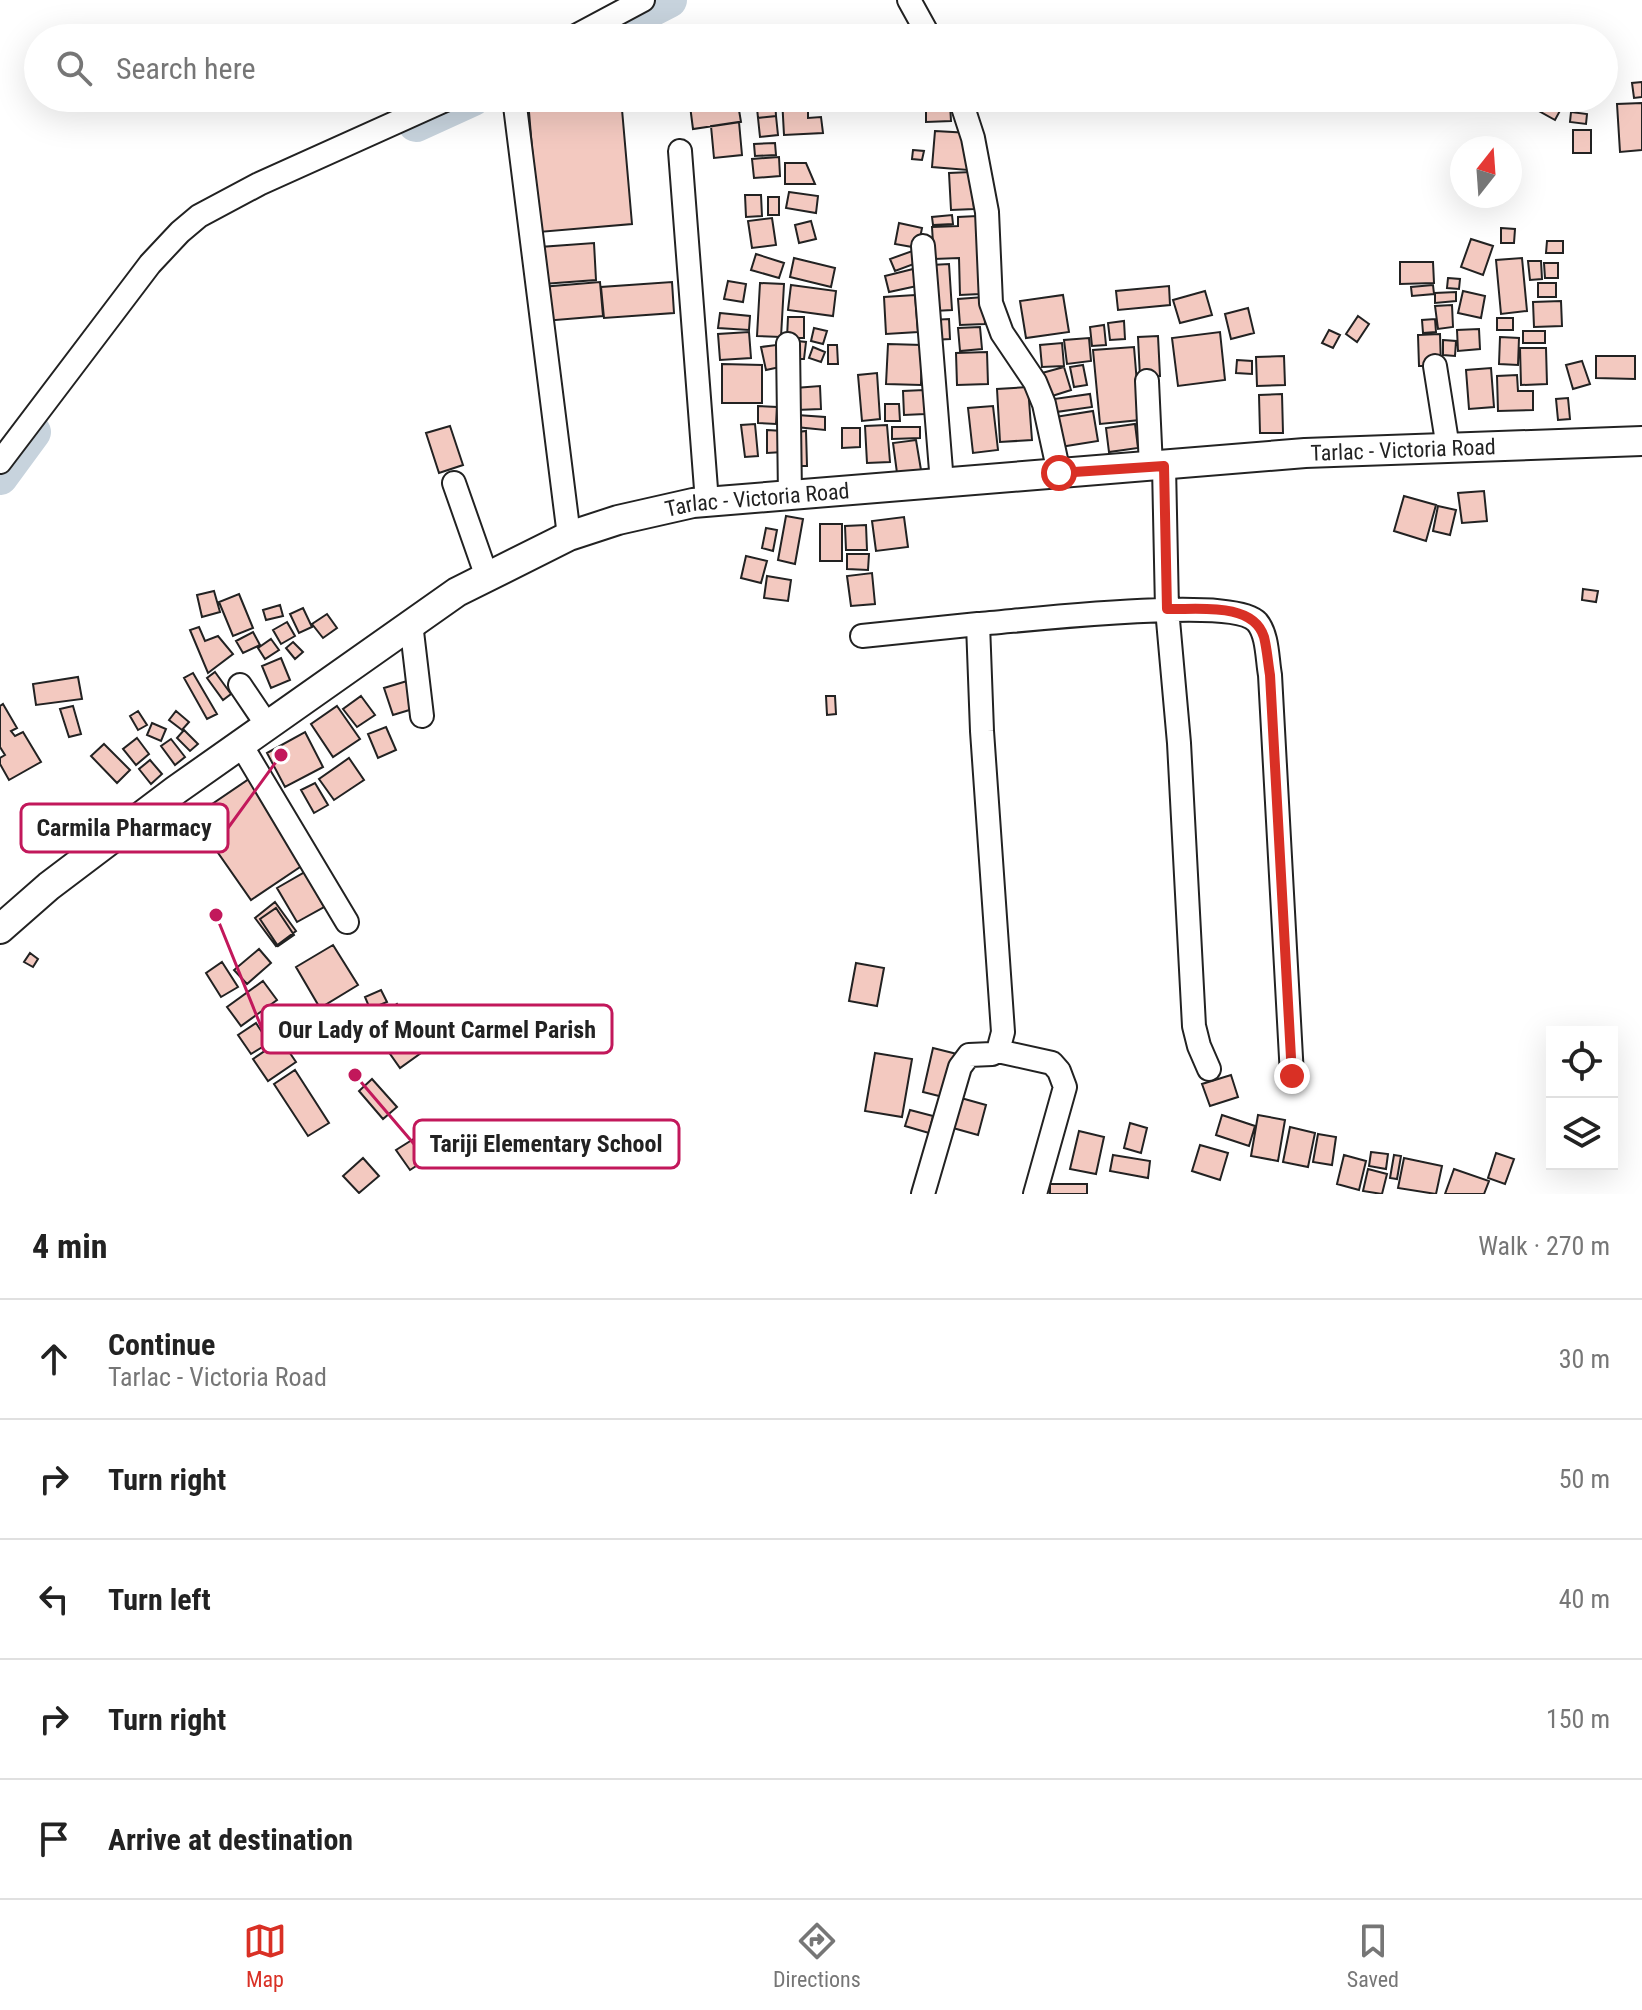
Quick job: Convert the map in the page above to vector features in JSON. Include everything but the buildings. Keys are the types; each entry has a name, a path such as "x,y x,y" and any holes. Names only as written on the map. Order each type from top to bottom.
{"main road":[{"name":"Tarlac - Victoria Road","path":"0,929 49,886 240,743 457,592 569,536 618,520 707,502 1305,453 1642,441"}],"street":[{"path":"598,24 643,0"},
{"path":"909,0 922,24"},
{"path":"0,462 150,264 199,216 259,184 419,112"},
{"path":"517,112 569,536"},
{"path":"965,112 973,138 987,212 991,303 1002,333 1035,382 1044,404 1059,473"},
{"path":"680,151 707,502"},
{"path":"923,246 942,483"},
{"path":"788,344 790,496"},
{"path":"1435,366 1448,448"},
{"path":"1147,381 1179,743 1194,1026 1209,1069"},
{"path":"454,483 487,577"},
{"path":"862,636 1167,609 1229,612 1245,615 1257,622 1264,636 1271,690 1292,1076"},
{"path":"411,623 422,716"},
{"path":"978,624 982,731 1003,1032 998,1051"},
{"path":"240,685 267,725"},
{"path":"240,743 347,922"},
{"path":"923,1194 960,1067 969,1055 998,1051 1052,1063 1065,1087 1035,1194"}],"waterway":[{"path":"622,24 669,0"},
{"path":"416,124 442,112"},
{"path":"0,477 33,432"}],"place":[{"name":"Carmila Pharmacy","path":"281,755"},
{"name":"Our Lady of Mount Carmel Parish","path":"216,915"},
{"name":"Tariji Elementary School","path":"355,1075"}],"route":[{"path":"1059,473 1164,466 1167,609 1245,615 1257,622 1264,636 1270,675 1292,1076"}]}
